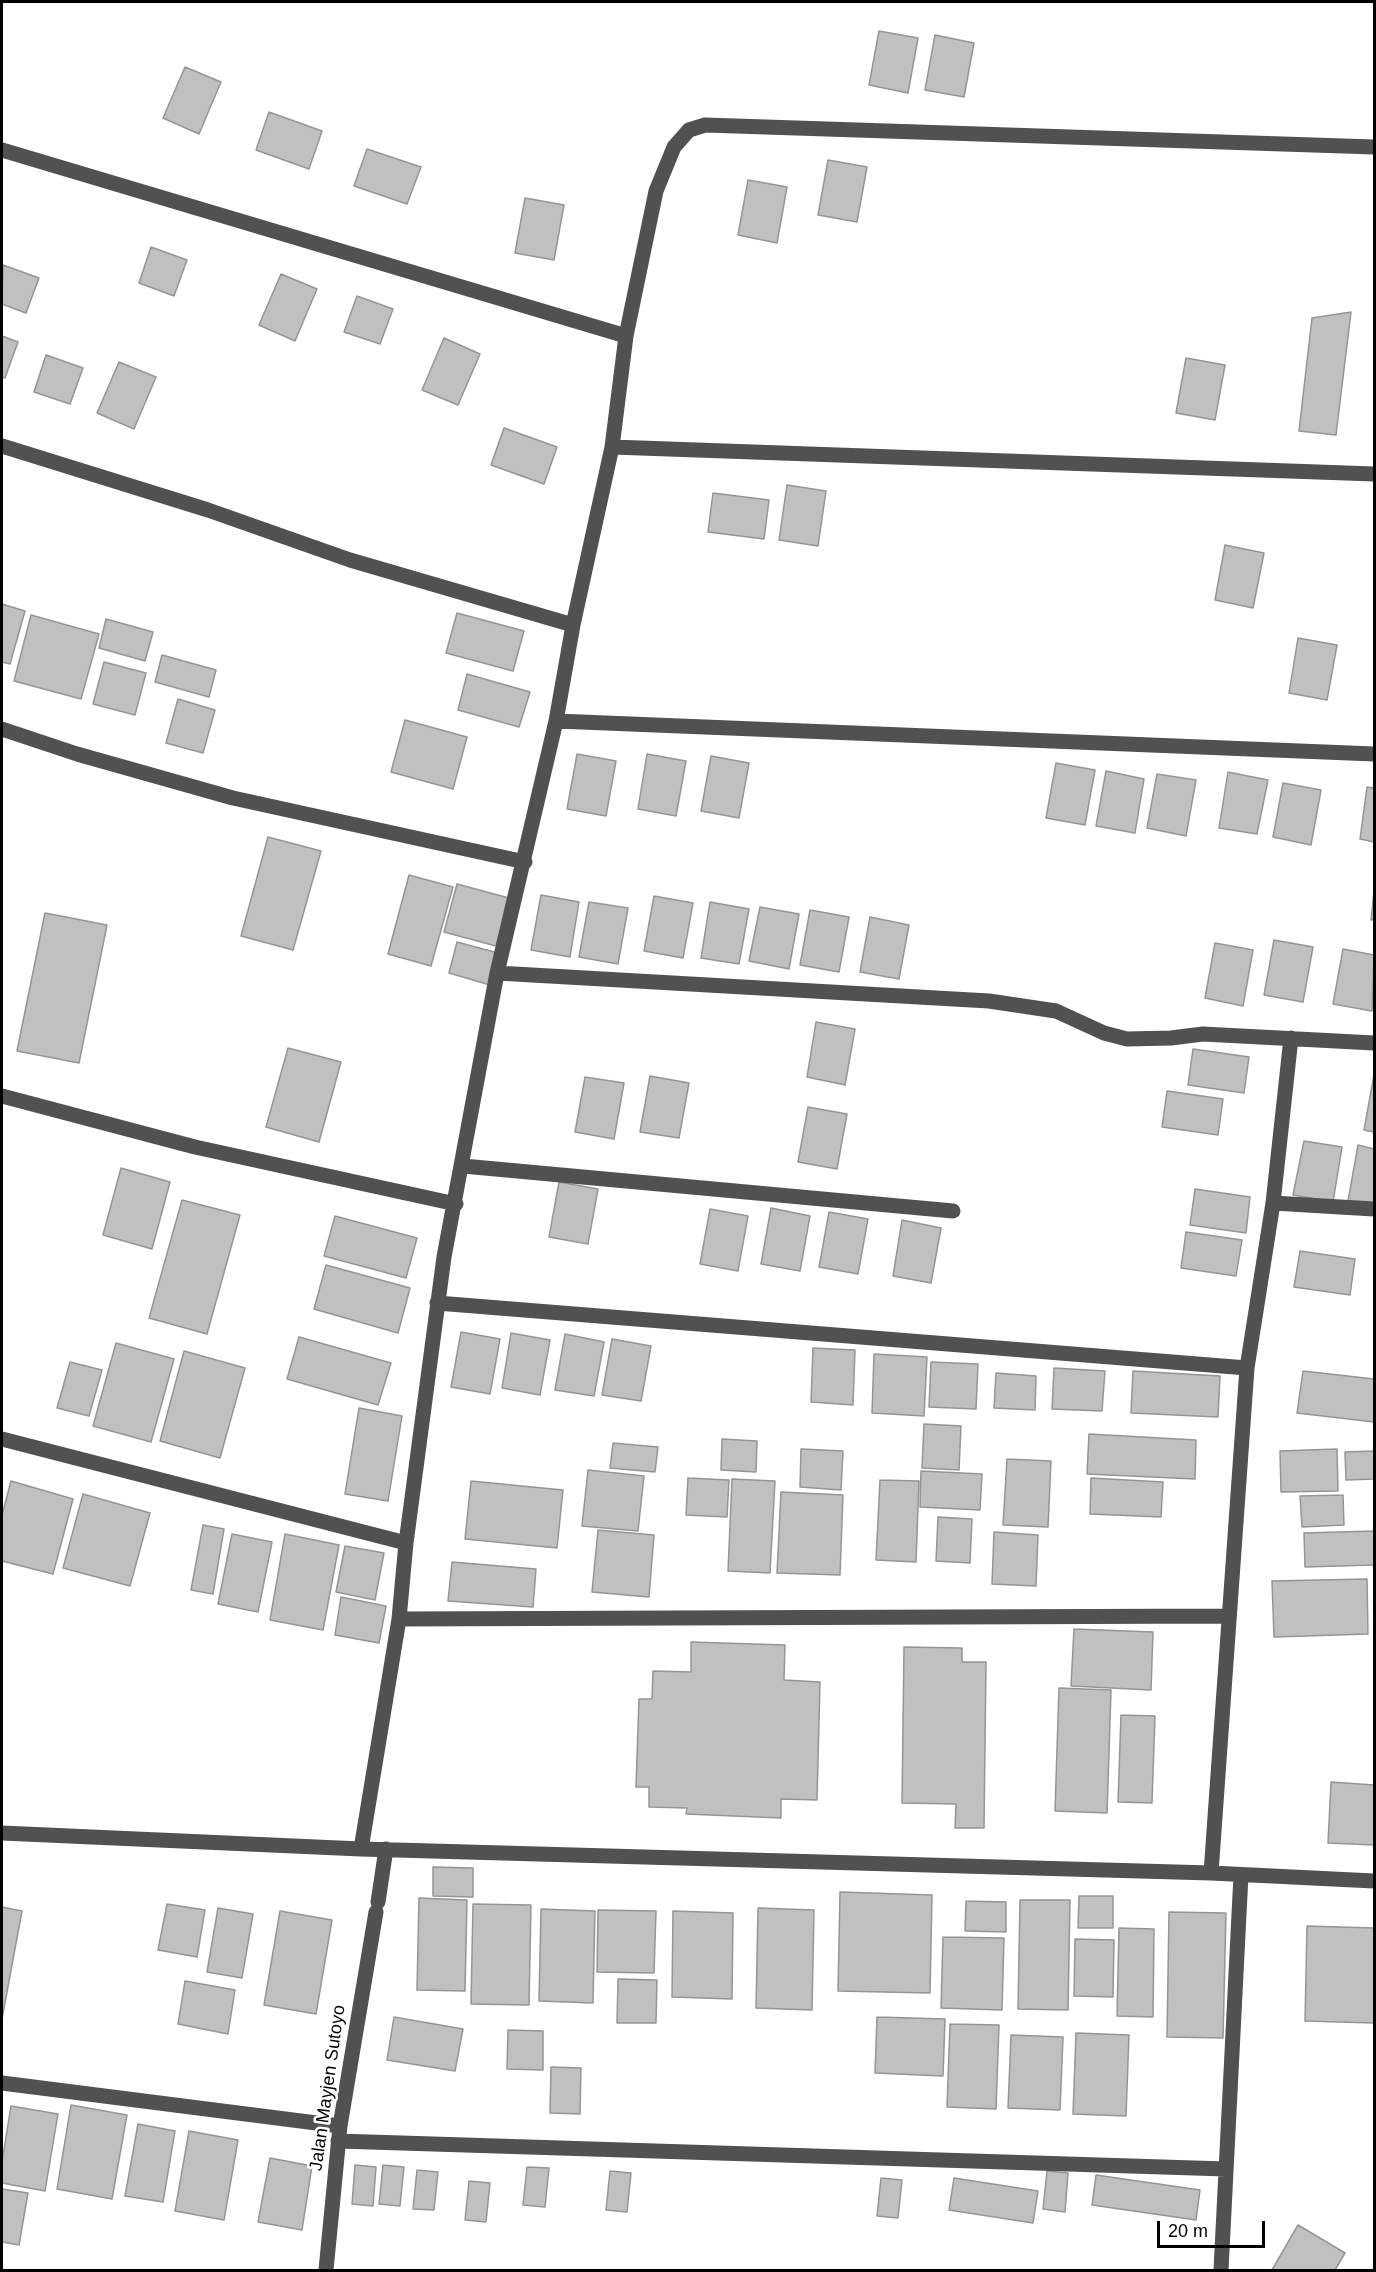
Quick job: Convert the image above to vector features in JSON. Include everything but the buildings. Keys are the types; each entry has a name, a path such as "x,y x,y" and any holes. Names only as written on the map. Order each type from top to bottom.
{"street":[{"path":"361,1849 399,1620 406,1543 437,1303 497,973 525,862 556,721 573,625 612,447 626,336 656,191 674,147 689,130 705,125 1374,147"},
{"path":"2,150 626,336"},
{"path":"2,446 208,510 350,560 573,625"},
{"path":"612,447 1374,474"},
{"path":"556,721 1374,754"},
{"path":"2,729 77,754 233,798 525,862"},
{"path":"497,973 989,1001 1056,1011 1104,1033 1127,1039 1171,1038 1203,1034 1374,1043"},
{"path":"1211,1873 1247,1368 1273,1203 1291,1038"},
{"path":"2,1096 195,1146 456,1204"},
{"path":"463,1166 953,1211"},
{"path":"1273,1203 1374,1209"},
{"path":"437,1303 1247,1368"},
{"path":"2,1439 406,1543"},
{"path":"399,1620 1228,1616"},
{"path":"2,1833 361,1849 1211,1873 1374,1881"},
{"name":"Jalan Mayjen Sutoyo","path":"326,2271 339,2134 386,1849"},
{"path":"1221,2271 1241,1875"},
{"path":"2,2083 339,2134 1226,2169"}]}
